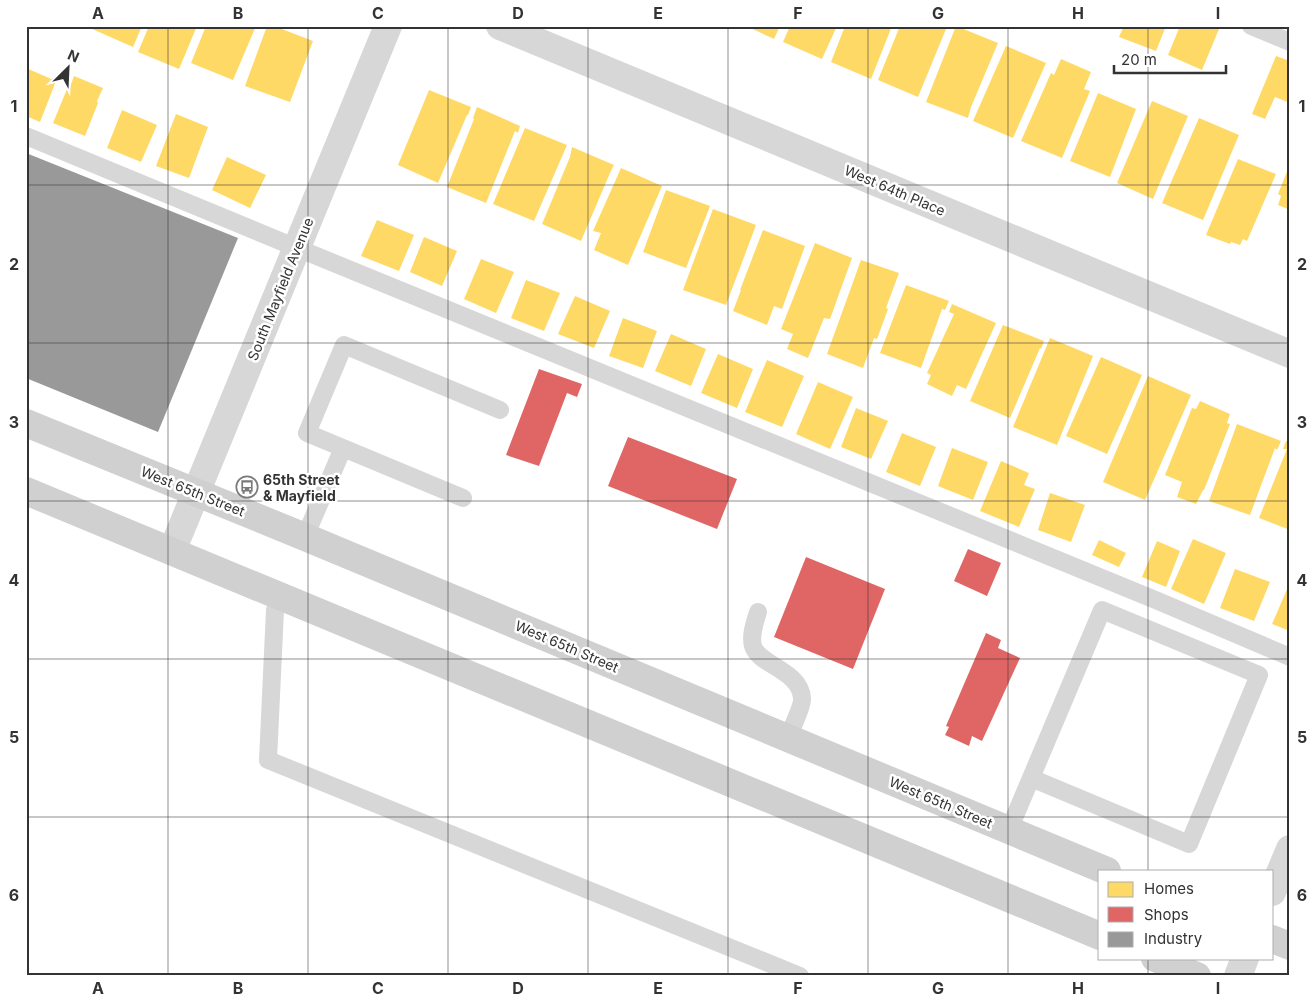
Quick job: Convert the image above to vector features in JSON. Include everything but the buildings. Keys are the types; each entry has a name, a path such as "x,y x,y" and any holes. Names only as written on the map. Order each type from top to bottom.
{"street":[{"name":"South Mayfield Avenue","path":"172,551 388,26"},
{"name":"West 64th Place","path":"500,26 1290,354"},
{"name":"West 65th Street","path":"26,423 305,537 1105,870"},
{"path":"26,491 1098,935"},
{"path":"1274,887 1290,849"},
{"path":"1274,940 1290,946"},
{"path":"1160,960 1197,976"},
{"path":"1238,976 1244,960"}],"lane":[{"path":"1251,26 1290,42"},
{"path":"26,136 1290,657"},
{"path":"463,498 307,433 344,345 500,410"},
{"path":"305,537 343,448"},
{"path":"279,595 275,610 268,760 800,976"},
{"path":"1147,628 1158,601"},
{"path":"1009,830 1102,610 1259,675 1189,844 1031,778"},
{"path":"758,612 753,630 753,646 757,654 791,676 800,689 803,699 788,738"}],"place":[{"name":"65th Street & Mayfield","path":"247,487"}]}
